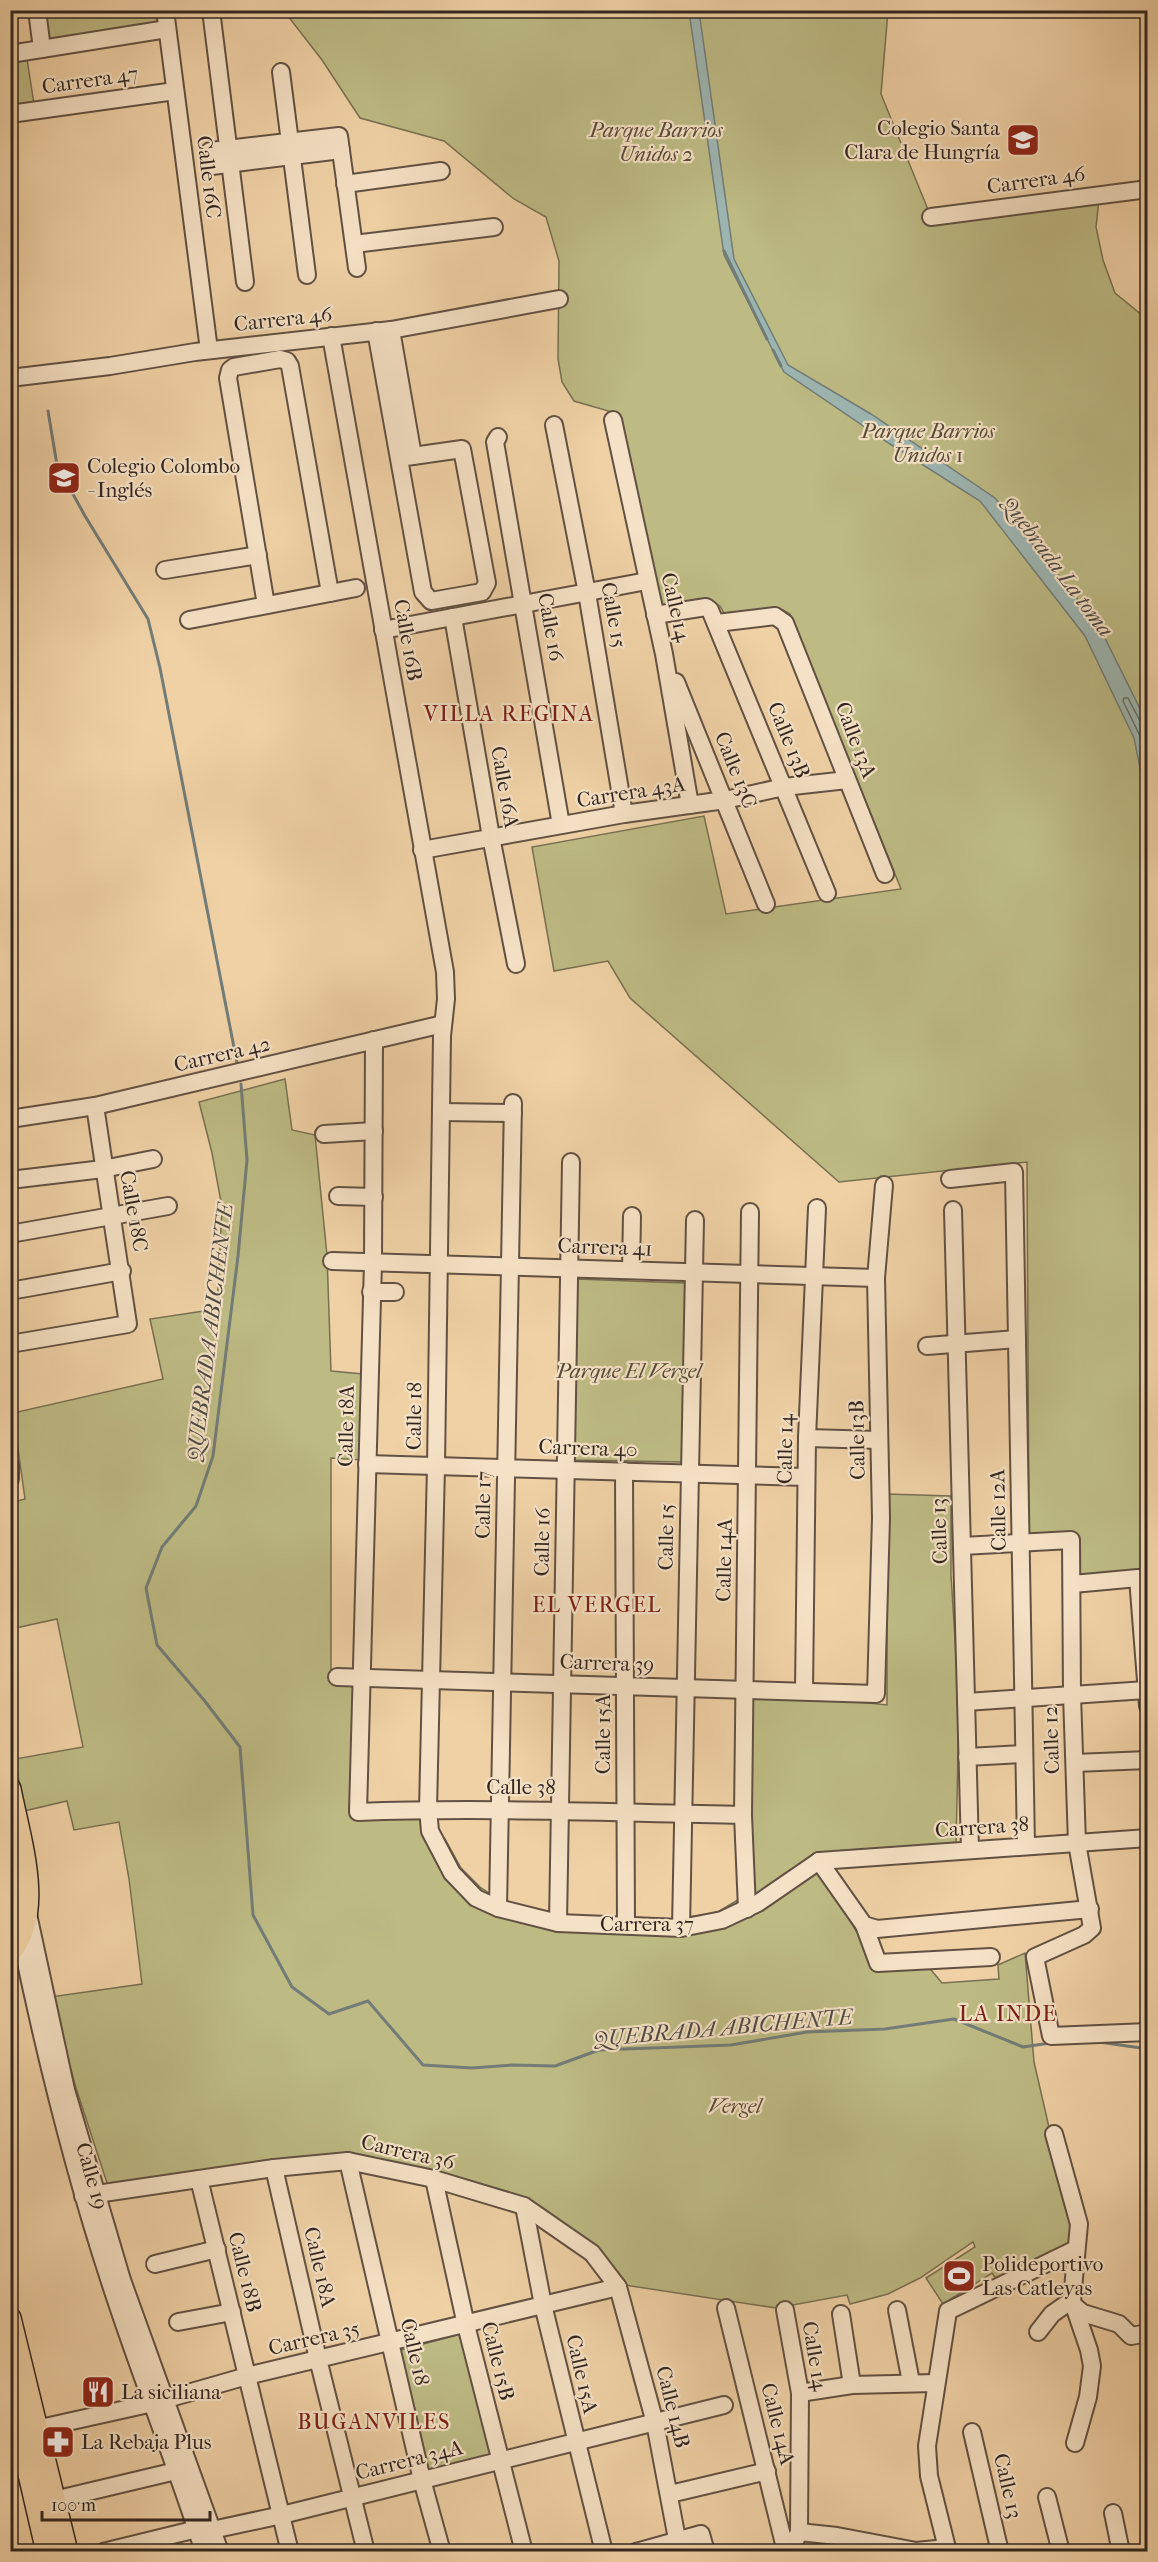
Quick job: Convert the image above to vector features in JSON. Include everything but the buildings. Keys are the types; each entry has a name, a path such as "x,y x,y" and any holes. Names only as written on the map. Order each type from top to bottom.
{"main road":[{"name":"Calle 19","path":"10,1789 26,1876 17,1929"},
{"name":"Calle 19","path":"12,1868 17,1895 17,1929"},
{"path":"10,2318 16,2403 54,2500 67,2552"},
{"path":"28,2431 47,2552"}],"street":[{"path":"37,10 42,49"},
{"name":"Calle 16C","path":"165,10 209,350"},
{"path":"211,10 245,282"},
{"path":"10,54 167,29"},
{"path":"281,72 307,275"},
{"name":"Carrera 47","path":"10,114 175,91"},
{"path":"211,159 340,143 357,268"},
{"path":"345,184 441,171"},
{"name":"Carrera 46","path":"931,217 1148,189"},
{"path":"354,244 494,227"},
{"name":"Carrera 46","path":"10,378 110,366 209,350 383,330 559,299"},
{"path":"383,330 406,457 424,596 431,601 482,592 487,583 462,449 406,457"},
{"name":"Calle 16B","path":"331,336 445,972 446,999 443,1024"},
{"path":"266,605 228,378 230,370 234,367 280,359 287,361 290,366 330,593"},
{"name":"Calle 14","path":"613,420 664,654 690,805"},
{"name":"Calle 15","path":"554,425 588,593 624,814"},
{"name":"Calle 16","path":"498,437 495,442 561,825"},
{"path":"165,570 258,555"},
{"path":"383,630 647,581"},
{"path":"189,620 356,588"},
{"name":"Calle 13B","path":"655,615 706,607 710,610 827,893"},
{"name":"Calle 13A","path":"717,623 775,616 785,623 885,874"},
{"name":"Calle 16A","path":"453,617 491,837 516,964"},
{"name":"Calle 13C","path":"664,654 766,904"},
{"name":"Carrera 43A","path":"422,850 624,814 725,800 784,787 847,780"},
{"name":"Carrera 42","path":"10,1119 95,1106 443,1024"},
{"name":"Calle 18","path":"428,1809 443,1024"},
{"name":"Calle 18A","path":"358,1812 373,1262 374,1040"},
{"name":"Calle 18C","path":"10,1344 128,1323 122,1271 103,1169 95,1106"},
{"name":"Calle 17","path":"441,1112 513,1108 498,1908"},
{"path":"324,1134 374,1131"},
{"path":"10,1180 103,1169 153,1158"},
{"name":"Calle 16","path":"558,1923 571,1162"},
{"name":"Calle 12A","path":"950,1179 1014,1172 1026,1846"},
{"name":"Calle 13B","path":"876,1694 880,1518 876,1278 884,1185"},
{"path":"338,1196 374,1197"},
{"path":"10,1234 168,1206"},
{"name":"Calle 14","path":"804,1691 807,1438 817,1208"},
{"name":"Calle 13","path":"953,1210 970,1850"},
{"name":"Calle 14A","path":"747,1909 743,1815 750,1212"},
{"path":"631,1270 632,1216"},
{"name":"Calle 15","path":"681,1928 695,1220"},
{"name":"Carrera 41","path":"332,1261 876,1278"},
{"path":"10,1291 122,1271"},
{"path":"372,1292 395,1292"},
{"path":"927,1346 1017,1339"},
{"path":"807,1438 879,1440"},
{"name":"Carrera 40","path":"367,1464 807,1477"},
{"path":"10,1479 11,1468"},
{"name":"Calle 15A","path":"624,1471 626,1925"},
{"name":"Calle 12","path":"1021,1542 1071,1540 1072,1695 1077,1843 1092,1928 1084,1935 1035,1957 1051,2036 1148,2032"},
{"path":"962,1545 1021,1542"},
{"path":"966,1701 1072,1695 1147,1698 1138,1578 1073,1584"},
{"name":"Carrera 39","path":"337,1677 876,1694"},
{"path":"967,1757 1024,1754"},
{"path":"1075,1763 1148,1760"},
{"name":"Carrera 37","path":"428,1809 430,1831 452,1873 476,1898 498,1908 558,1923 681,1928 722,1920 747,1909 819,1861"},
{"name":"Calle 38","path":"358,1812 500,1809 743,1815"},
{"name":"Carrera 38","path":"819,1861 1148,1838"},
{"path":"819,1861 864,1925 878,1964 991,1957"},
{"path":"864,1925 877,1929 1090,1909"},
{"name":"Calle 19","path":"17,1929 56,2095 90,2195"},
{"name":"Calle 19","path":"17,1929 66,2090 110,2283 159,2401 204,2530 204,2552"},
{"path":"1054,2134 1079,2224 1073,2303 1092,2366 1088,2397 1075,2443"},
{"name":"Calle 18","path":"348,2161 422,2480 442,2552"},
{"name":"Carrera 36","path":"90,2195 274,2168 348,2161 434,2180 524,2206 592,2253 618,2287"},
{"name":"Calle 18A","path":"274,2168 366,2552"},
{"name":"Calle 18B","path":"199,2179 290,2552"},
{"name":"Calle 15B","path":"434,2180 466,2325 524,2552"},
{"name":"Calle 15A","path":"524,2206 543,2305 604,2552"},
{"path":"155,2264 217,2249"},
{"path":"785,2548 796,2539 799,2532 839,2544 916,2551 947,2550 929,2476 927,2446 948,2311 1076,2250"},
{"name":"Carrera 35","path":"28,2431 159,2401 247,2376 618,2287"},
{"name":"Calle 14B","path":"618,2287 655,2423 677,2539"},
{"path":"1038,2332 1052,2314 1073,2303"},
{"path":"1073,2303 1083,2313 1119,2324 1131,2336 1148,2333"},
{"name":"Calle 14A","path":"726,2308 785,2548"},
{"name":"Calle 14","path":"785,2310 800,2393 799,2532"},
{"path":"897,2310 911,2382"},
{"path":"178,2322 232,2312"},
{"path":"842,2314 852,2385"},
{"path":"800,2393 852,2385 936,2383"},
{"name":"Calle 19","path":"159,2401 176,2470 204,2530 219,2552"},
{"name":"Carrera 34A","path":"103,2552 282,2515 724,2405"},
{"name":"Calle 13","path":"972,2432 1000,2552"},
{"path":"54,2500 176,2470"},
{"path":"670,2494 767,2471"},
{"path":"1047,2497 1060,2552"},
{"path":"1113,2513 1121,2552"},
{"path":"638,2551 701,2534 706,2552"}],"green space":[{"path":"43,11 157,11 159,23 47,41"},
{"name":"Parque Barrios Unidos 1","path":"284,11 888,11 881,94 931,217 1099,199 1096,227 1103,260 1115,293 1148,320 1147,1646 1141,1571 1079,1576 1078,1535 1029,1537 1027,1162 839,1182 630,998 608,961 554,971 532,847 704,816 726,914 901,889 790,614 783,610 725,615 720,606 714,603 662,605 612,412 574,401 562,382 558,359 559,261 546,217 514,199 444,141 360,118 322,60"},
{"path":"27,59 34,104 11,107 10,61"},
{"name":"Vergel","path":"285,1079 292,1130 315,1135 327,1255 331,1371 363,1374 362,1460 331,1458 331,1681 358,1681 355,1814 422,1816 445,1839 461,1868 480,1887 501,1901 556,1915 675,1919 716,1913 748,1894 749,1695 811,1697 887,1705 887,1494 951,1496 951,1575 959,1704 956,1846 811,1857 858,1934 873,1969 927,1965 942,1983 999,1979 998,1965 1025,1953 1034,2062 1076,2245 999,2283 992,2273 943,2304 926,2278 975,2247 973,2242 920,2278 888,2294 850,2304 847,2295 776,2308 618,2284 526,2199 430,2171 271,2161 108,2186 76,2088 50,1997 142,1984 129,1879 119,1822 74,1830 67,1801 24,1811 15,1759 83,1747 57,1619 11,1629 10,1503 25,1499 13,1413 163,1379 150,1319 217,1309 222,1207 199,1102"},
{"name":"Parque El Vergel","path":"576,1279 685,1283 682,1462 573,1460"},
{"path":"461,2334 493,2459 426,2475 397,2351"}],"water":[{"path":"689,11 699,11 734,259 788,365 871,414 995,498 1098,624 1147,723 1147,803 1134,738 1085,636 980,501 890,444 784,372 724,255"}],"waterway":[{"name":"Quebrada La toma","path":"724,251 767,339"},
{"name":"Quebrada La toma","path":"773,350 781,366"},
{"path":"48,411 57,465 85,516 148,619 160,668 238,1068"},
{"name":"QUEBRADA ABICHENTE","path":"241,1084 247,1160 238,1256 213,1456 196,1506 162,1547 146,1588 157,1645 240,1747 253,1915 292,1987 329,2014 368,2001 423,2065 472,2068 513,2065 555,2066 599,2050 731,2045 807,2032 885,2029 954,2019 1023,2047 1050,2043"},
{"name":"QUEBRADA ABICHENTE","path":"1099,2042 1148,2049"}],"place":[{"name":"Colegio Santa Clara de Hungría","path":"1023,140"},
{"name":"Colegio Colombo - Inglés","path":"64,478"},
{"name":"Polideportivo Las Catleyas","path":"959,2276"},
{"name":"La siciliana","path":"98,2392"},
{"name":"La Rebaja Plus","path":"58,2442"}],"district":[{"name":"VILLA REGINA","path":"509,713"},
{"name":"EL VERGEL","path":"597,1604"},
{"name":"LA INDE","path":"1008,2013"},
{"name":"BUGANVILES","path":"374,2421"}],"park label":[{"name":"Parque Barrios Unidos 2","path":"656,142"}]}
